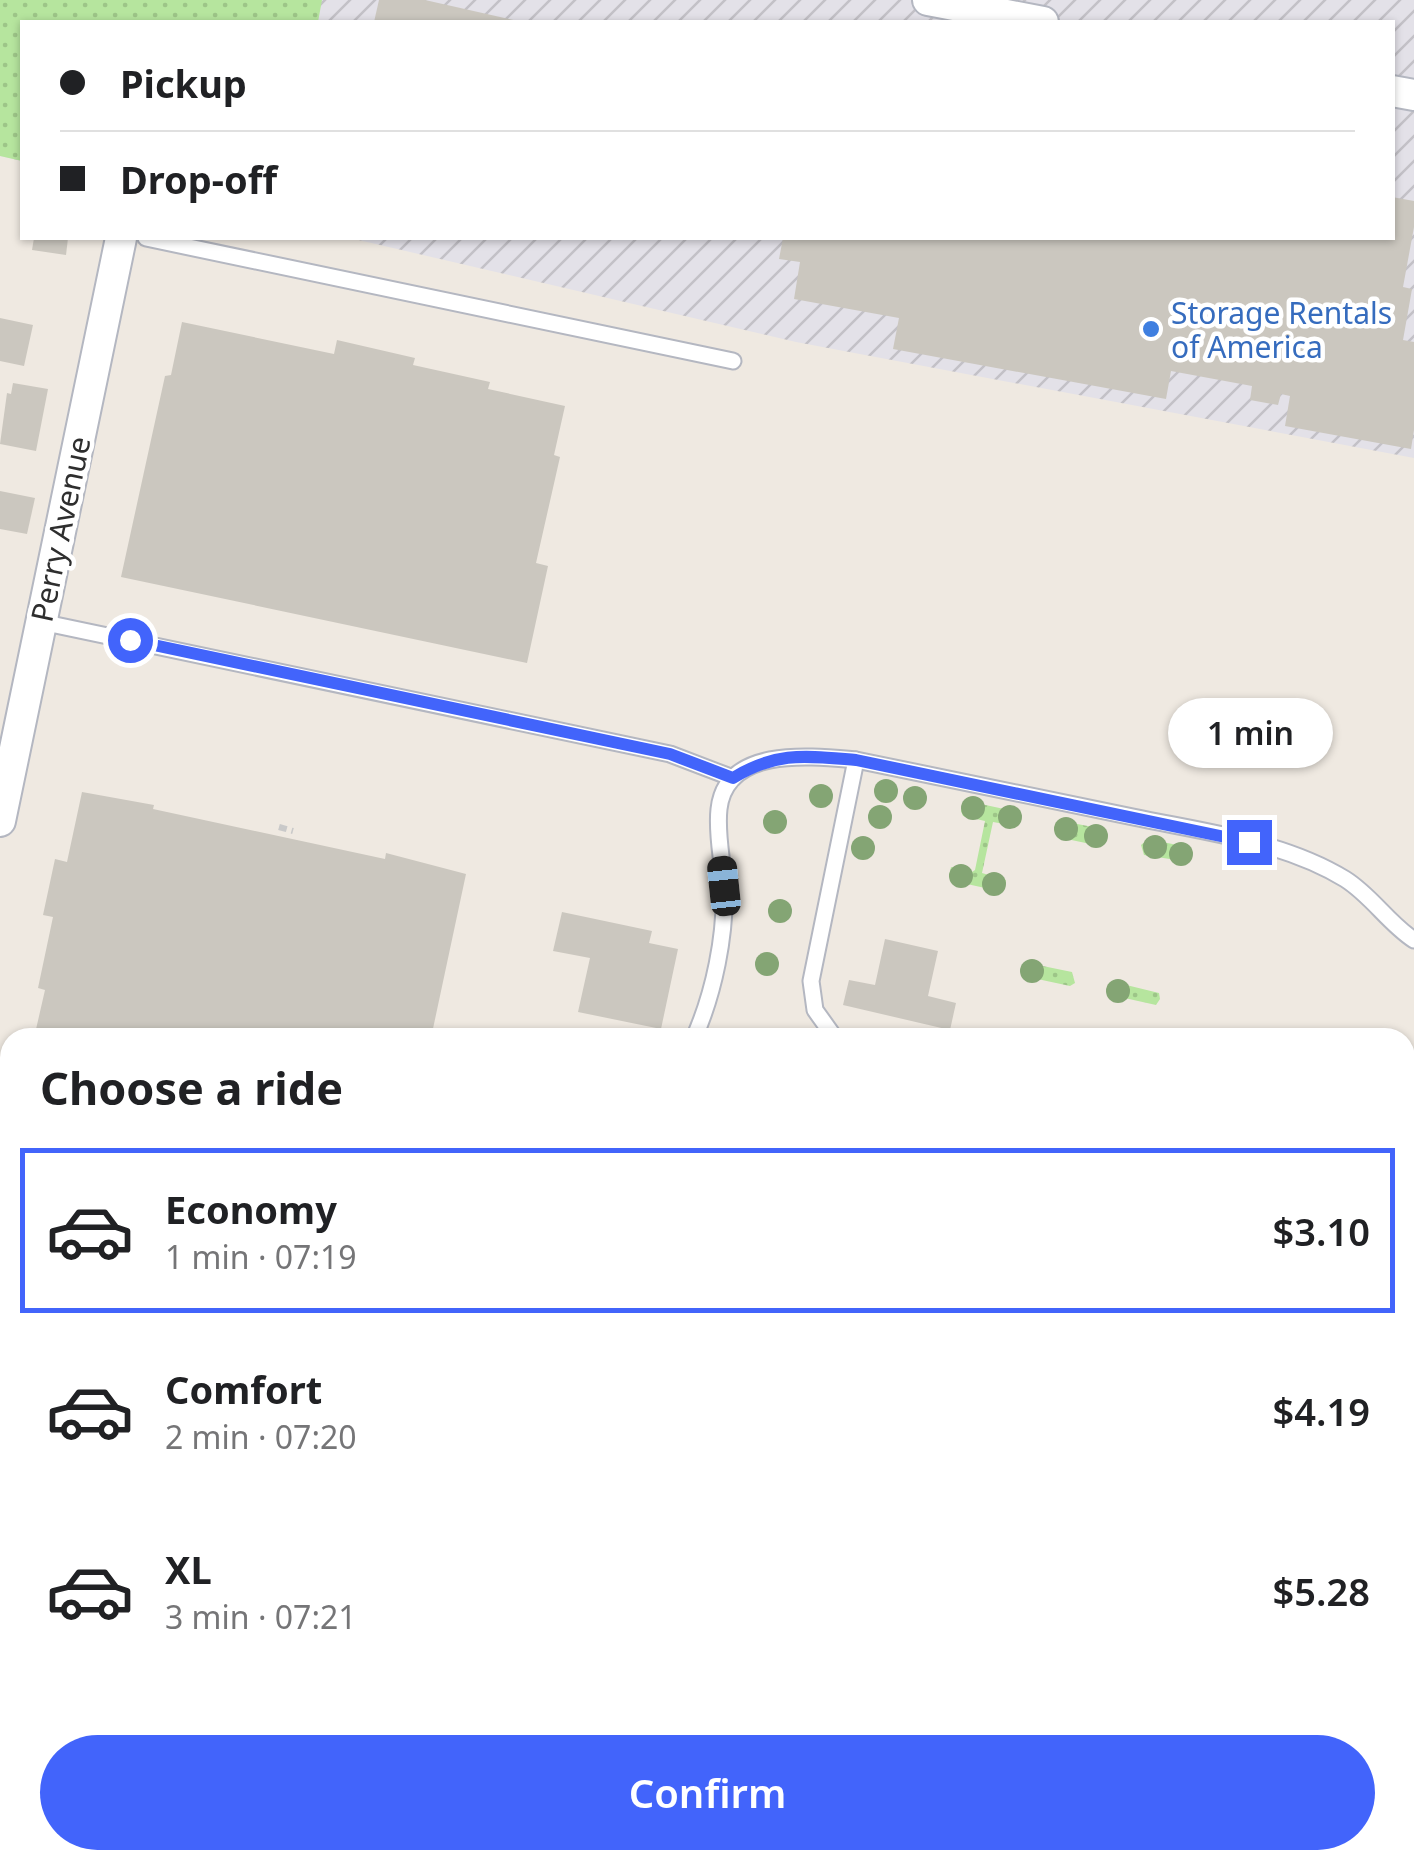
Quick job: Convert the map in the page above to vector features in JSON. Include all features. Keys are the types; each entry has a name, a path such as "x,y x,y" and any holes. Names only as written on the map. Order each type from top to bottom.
{"street":[{"path":"928,0 1033,20"},
{"name":"Perry Avenue","path":"0,821 120,240"}],"lane":[{"path":"155,240 733,362"},
{"path":"41,622 670,754 733,778"},
{"path":"698,1028 719,946 724,904 719,806 723,791 733,778 773,758 856,760 1283,850 1345,879 1394,927 1414,940"},
{"path":"828,1028 815,1010 811,981 856,760"},
{"path":"703,1018 704,1028"}],"path":[{"path":"279,827 292,830"}],"shaded area":[{"path":"0,0 1414,0 1414,458 796,342 359,240 1395,240 1395,20 20,20 20,161 0,156"}],"green space":[{"path":"0,0 322,0 318,20 20,20 20,161 0,156"},
{"path":"967,801 1018,812 1021,817 1015,826 993,822 982,873 1006,880 1004,889 999,891 953,881 949,876 951,867 975,870 985,821 963,816 961,811"},
{"path":"1062,821 1103,829 1104,843 1100,846 1057,837 1054,828"},
{"path":"1148,839 1187,847 1189,862 1144,855 1141,845"},
{"path":"1028,963 1072,972 1075,983 1070,986 1028,977 1023,970"},
{"path":"1114,982 1159,993 1160,999 1156,1005 1111,995"}],"building":[{"path":"379,0 425,0 513,20 374,20"},
{"name":"Storage Rentals of America","path":"1395,198 1414,201 1414,227 1403,287 1412,289 1403,340 1414,342 1411,449 1285,426 1290,396 1281,394 1278,405 1250,400 1252,386 1171,371 1166,399 893,349 899,318 794,299 800,262 779,259 783,240 1395,240"},
{"path":"34,240 68,240 66,255 32,250"},
{"path":"0,318 33,325 24,366 0,361"},
{"path":"182,322 334,354 337,340 415,358 413,365 490,382 488,389 565,406 554,455 560,457 536,563 548,566 527,663 121,577 165,376 171,375"},
{"path":"13,383 48,389 36,451 0,444 7,393 11,394"},
{"path":"0,491 35,498 27,534 0,529"},
{"path":"82,792 385,859 386,853 466,874 433,1028 36,1028 45,990 38,988 53,917 43,915 55,859 67,862"},
{"path":"562,912 652,931 649,943 678,949 661,1028 578,1012 590,958 553,951"},
{"path":"885,939 938,951 928,996 956,1003 950,1028 843,1005 849,980 875,985"}],"place":[{"name":"Storage Rentals of America","path":"1151,329"}],"route":[{"path":"130,640 670,754 733,778 773,758 856,760 1249,842"}]}
